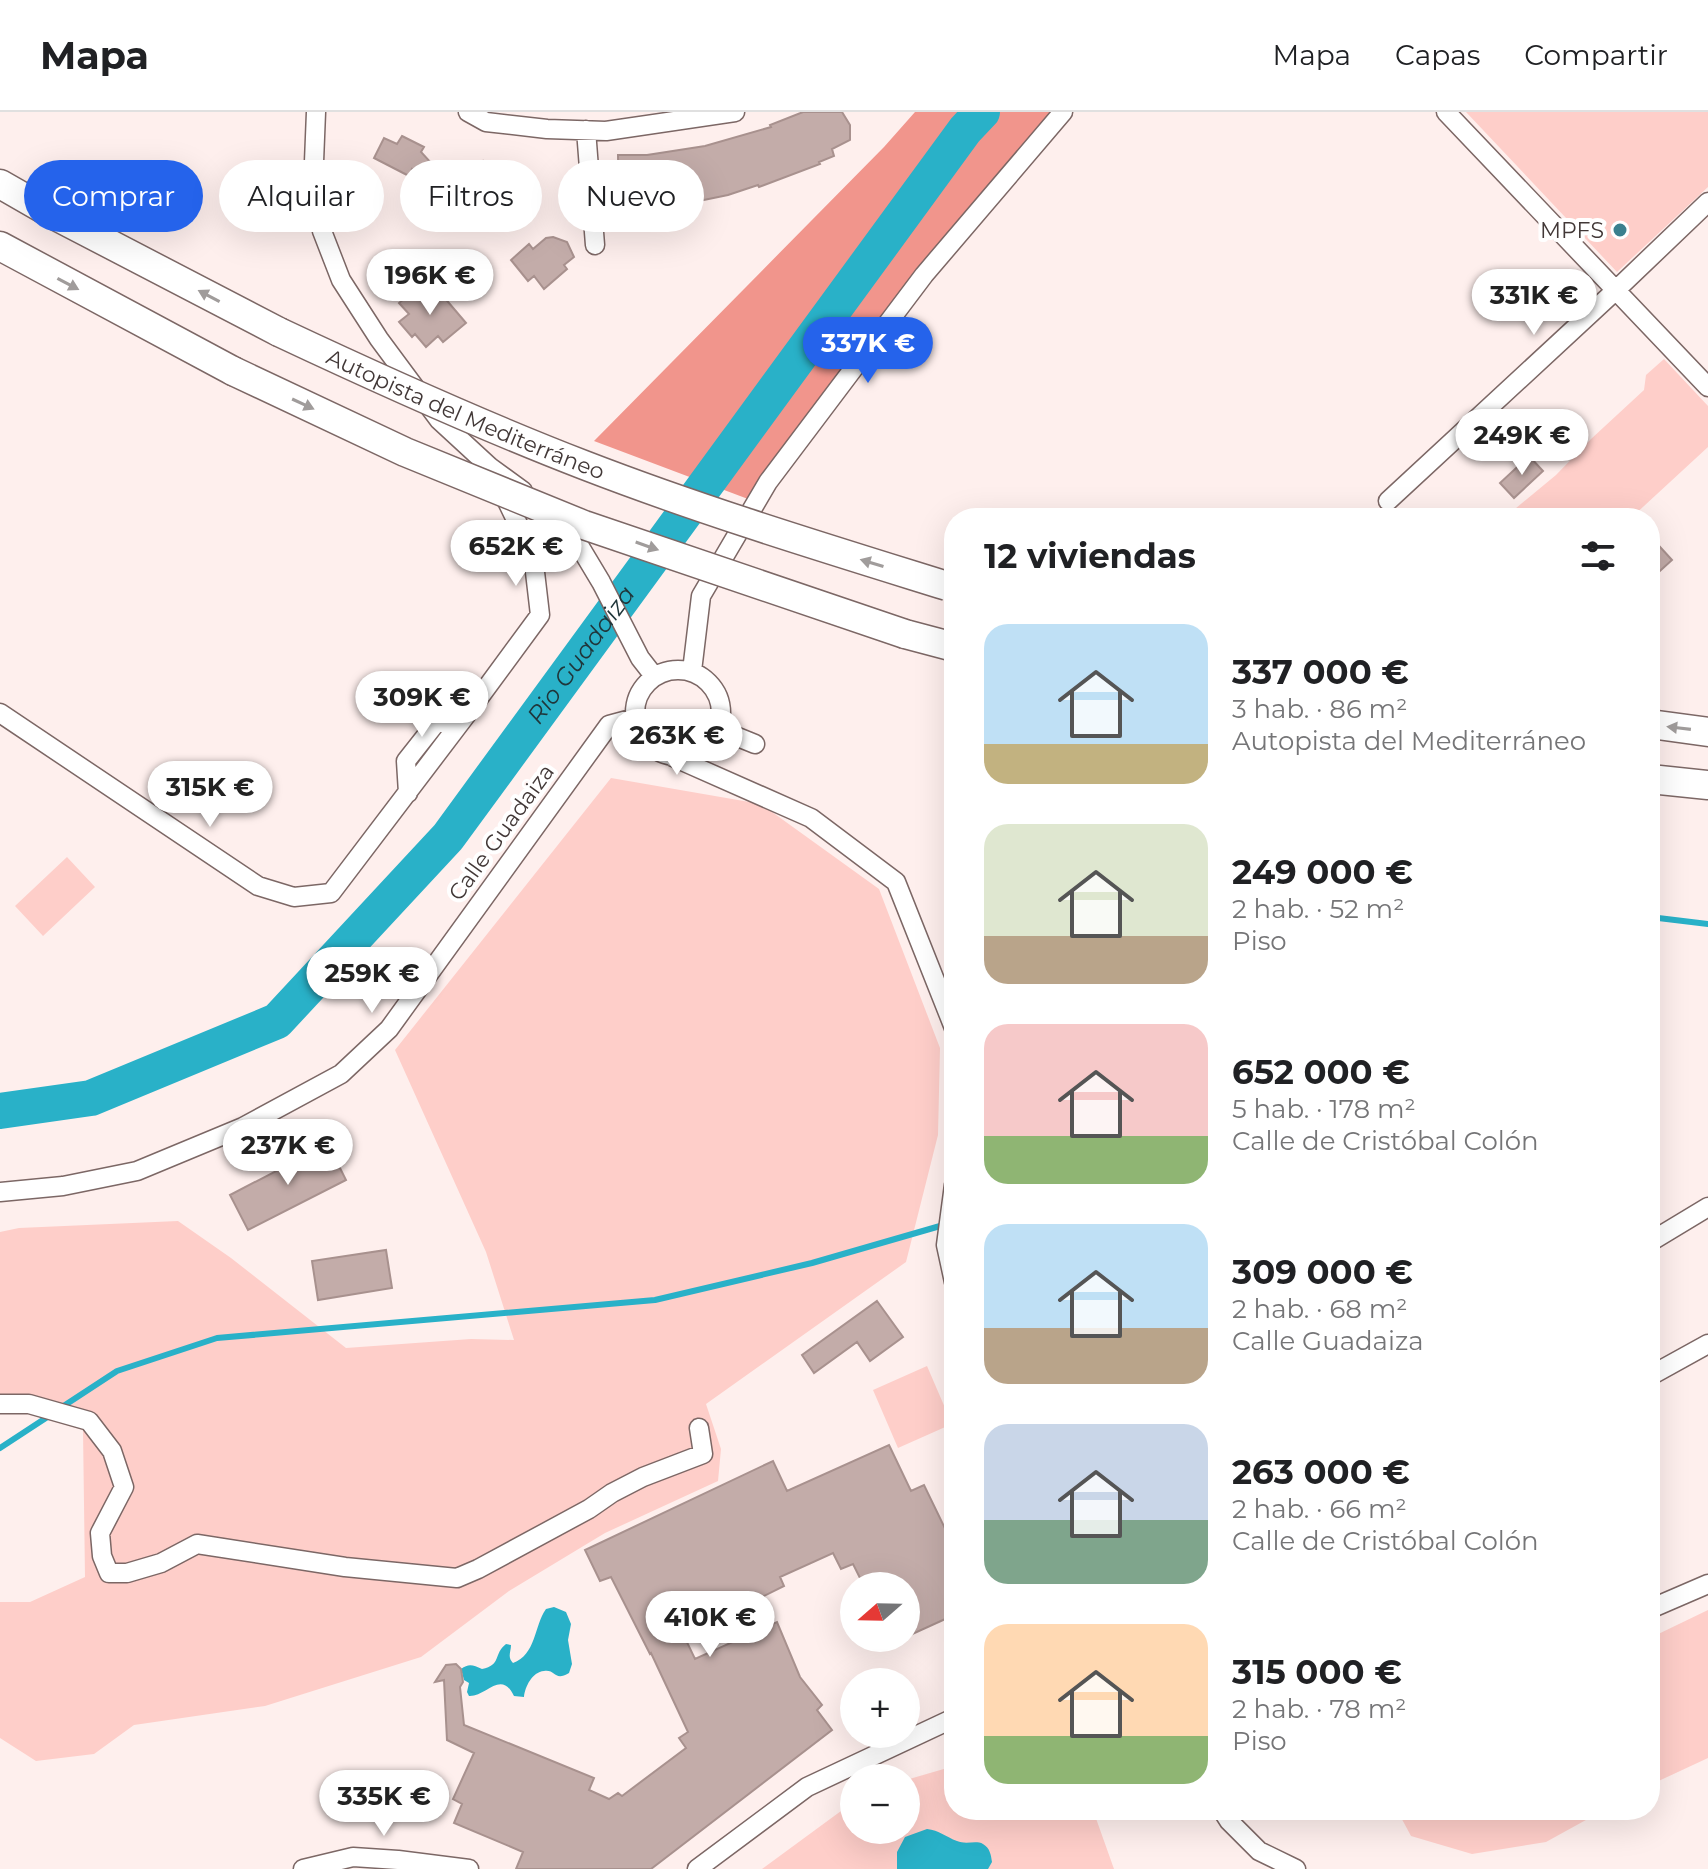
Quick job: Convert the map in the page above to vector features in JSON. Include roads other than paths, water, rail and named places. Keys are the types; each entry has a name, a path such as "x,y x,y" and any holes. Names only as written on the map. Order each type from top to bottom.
{"highway":[{"name":"Autopista del Mediterráneo","path":"0,184 279,332 413,395 585,466 774,532 944,585"},
{"path":"0,246 233,371 405,452 584,525 905,634 944,644"},
{"path":"1660,725 1708,732"},
{"path":"1660,780 1708,785"}],"street":[{"path":"316,112 313,187 322,231 341,280 379,339 439,420 490,467 565,522 601,582 640,658 654,676"},
{"path":"468,112 486,122 547,129 606,131 735,112"},
{"path":"692,671 701,596 768,482 924,275 1063,112"},
{"path":"1446,112 1708,387"},
{"path":"586,130 595,245"},
{"path":"1388,501 1708,202"},
{"path":"0,713 258,886 294,897 331,893 540,615 533,555 490,467"},
{"path":"673,757 687,756 711,742 722,715 714,688 692,671 679,669 654,676 639,694 635,718 647,744 659,752 811,818 896,882 944,1003"},
{"name":"Calle Guadaiza","path":"0,1192 63,1186 137,1171 243,1127 341,1074 389,1029 609,725 635,718"},
{"path":"718,729 755,744"},
{"path":"1660,1236 1708,1207"},
{"path":"1660,1370 1708,1344"},
{"path":"0,1404 29,1404 89,1421 112,1451 124,1487 100,1533 102,1556 109,1573 127,1573 161,1563 197,1544 345,1567 457,1578 643,1477 703,1454 699,1428"},
{"path":"1660,1605 1708,1584"},
{"path":"697,1869 807,1787 944,1723"},
{"path":"1228,1820 1259,1851 1296,1869"},
{"path":"303,1869 353,1857 469,1869"}],"water":[{"path":"554,1607 566,1612 571,1624 568,1640 572,1664 569,1673 560,1676 548,1671 536,1674 524,1697 514,1696 509,1688 499,1684 469,1696 469,1683 464,1680 461,1669 469,1665 482,1669 492,1665 506,1644 511,1645 513,1663 521,1659 530,1647 546,1609"},
{"path":"927,1829 960,1842 983,1844 989,1850 992,1862 988,1869 897,1869 897,1852 901,1844 920,1844 920,1832"}],"waterway":[{"name":"Rio Guadaiza","path":"0,1111 91,1098 277,1021 448,837 965,130 982,112"},
{"path":"1660,918 1708,924"},
{"path":"62,1407 117,1371 217,1338 655,1300 812,1263 944,1225"},
{"path":"0,1448 52,1414"}],"place":[{"name":"MPFS","path":"1620,230"}]}
